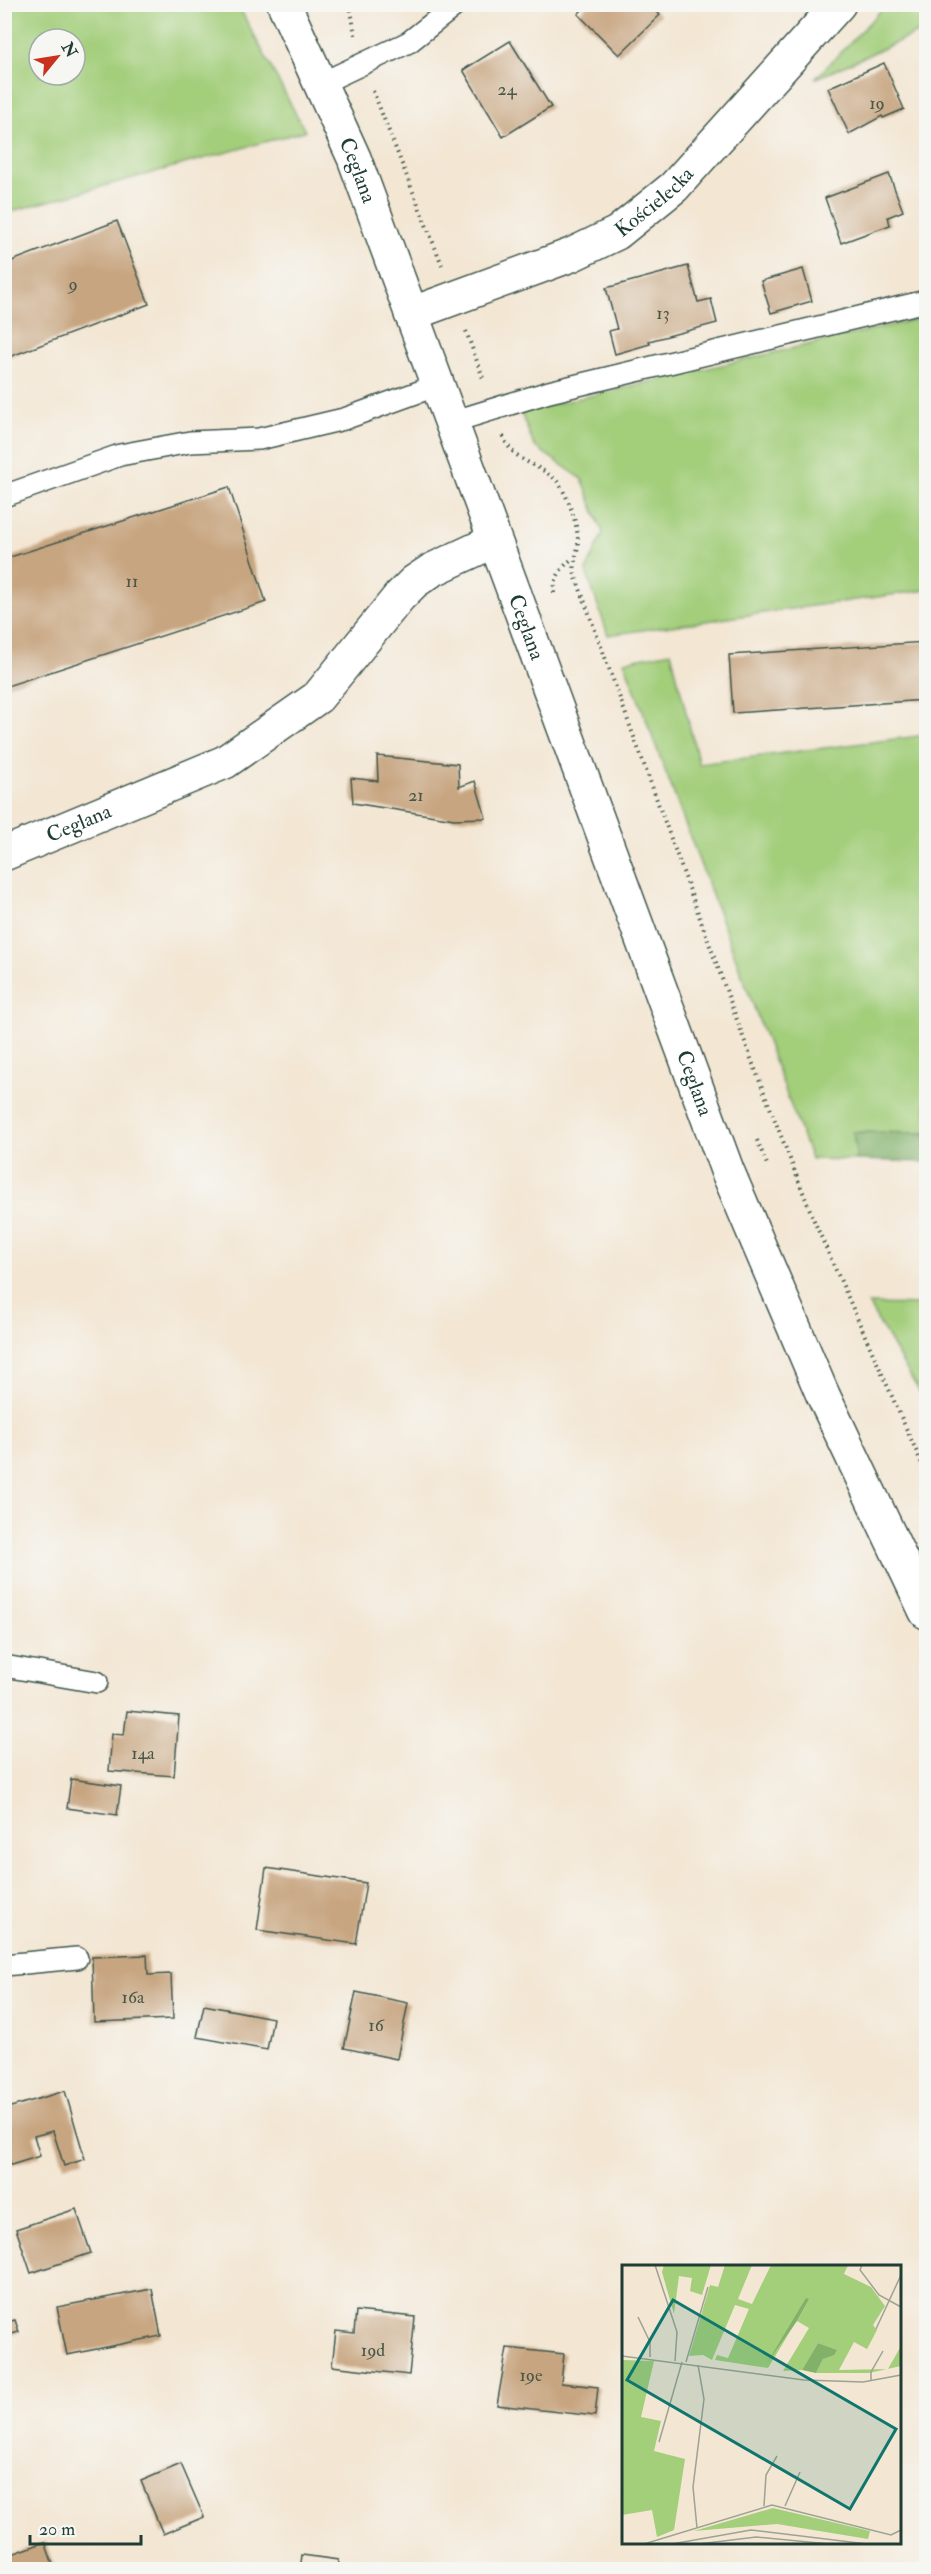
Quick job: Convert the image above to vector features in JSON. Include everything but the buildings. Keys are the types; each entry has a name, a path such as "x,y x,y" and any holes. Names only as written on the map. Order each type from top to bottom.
{"street":[{"name":"Ceglana","path":"284,4 322,83 354,158 731,1181 822,1393 927,1612"},
{"name":"Kościelecka","path":"411,314 595,245 644,213 674,187 839,4"},
{"name":"Ceglana","path":"4,854 225,762 318,697 399,597 414,582 440,566 494,541"}],"lane":[{"path":"322,83 409,42 457,4"},
{"path":"452,422 560,389 927,301"},
{"path":"4,496 120,455 190,442 258,439 345,419 438,385"},
{"path":"4,1666 97,1682"},
{"path":"4,1965 77,1958"}],"path":[{"path":"361,65 400,154 510,451 554,479 560,486 576,529 578,546 573,559 575,575 753,1064 815,1223 927,1473"},
{"path":"554,596 555,580 562,567 573,559"},
{"path":"755,1134 772,1178"}],"green space":[{"path":"5,4 238,5 305,131 5,213"},
{"path":"886,5 926,5 926,29 815,79"},
{"path":"926,317 926,590 608,635 586,571 603,533 582,479 534,446 521,412"},
{"path":"671,652 699,764 926,735 926,1133 853,1132 857,1160 811,1159 624,661"},
{"path":"853,1132 926,1133 926,1162 857,1160"},
{"path":"868,1304 926,1305 926,1403"}]}
